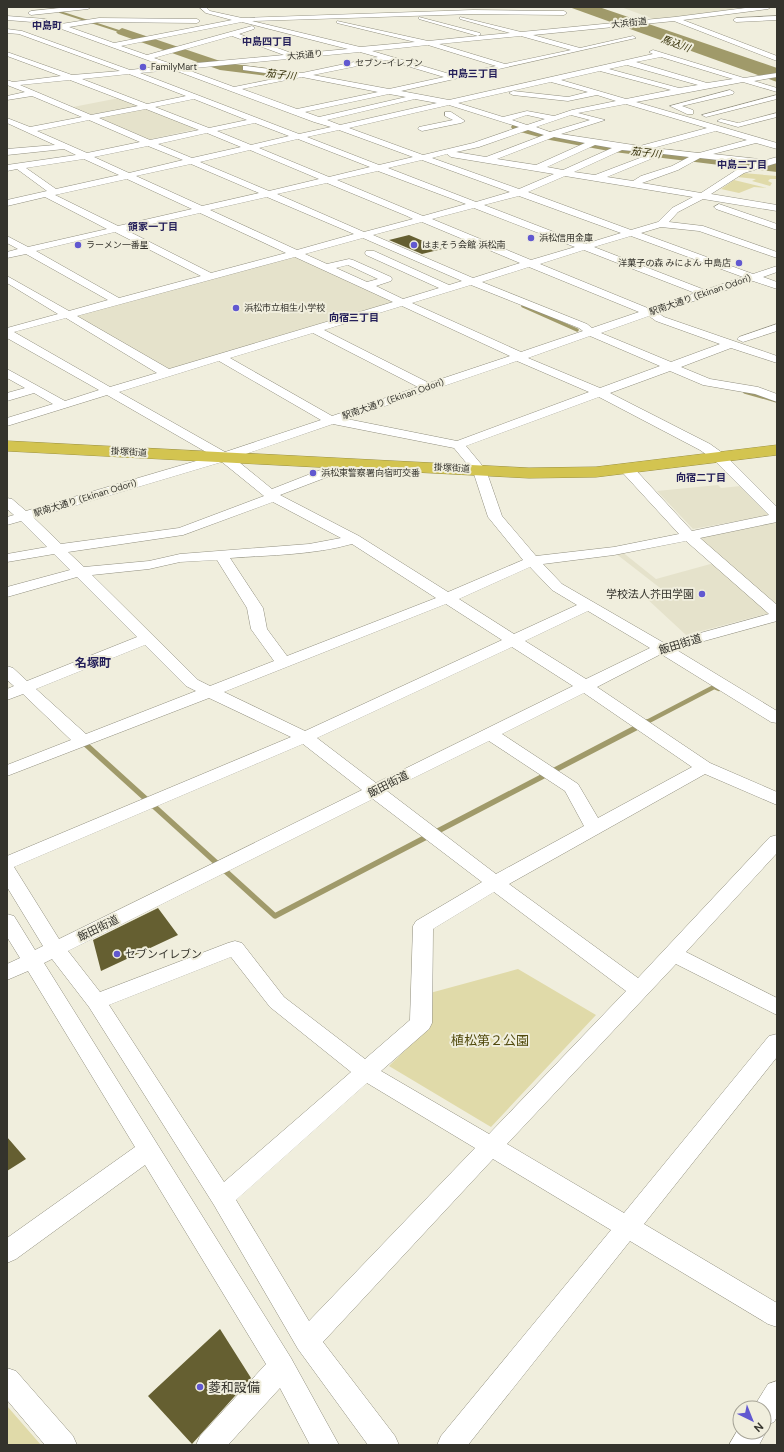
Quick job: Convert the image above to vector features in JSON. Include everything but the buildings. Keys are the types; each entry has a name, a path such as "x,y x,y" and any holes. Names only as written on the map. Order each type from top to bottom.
{"highway":[{"name":"掛塚街道","path":"7,446 530,473 596,472 777,450"}],"street":[{"path":"48,7 58,10"},
{"path":"7,17 88,7"},
{"path":"404,7 424,14"},
{"path":"459,7 473,12"},
{"path":"741,7 750,9"},
{"path":"675,19 768,7"},
{"path":"203,8 223,8"},
{"path":"203,8 263,26 362,50 466,82"},
{"path":"759,8 777,11"},
{"path":"442,12 594,54"},
{"path":"70,54 241,20 293,17 424,14 442,12 564,13"},
{"path":"498,12 529,20"},
{"path":"99,20 110,13"},
{"path":"724,13 732,20 777,18"},
{"path":"393,22 424,14"},
{"path":"7,17 46,20 777,286"},
{"path":"128,67 148,57 293,17"},
{"path":"316,17 428,43 520,70"},
{"path":"415,17 511,43"},
{"path":"675,19 777,59"},
{"name":"大浜街道","path":"603,26 675,19"},
{"path":"15,33 45,30 99,20 225,23"},
{"path":"128,20 212,48"},
{"path":"545,24 617,42"},
{"path":"350,32 379,25"},
{"path":"212,26 346,73"},
{"name":"大浜通り","path":"9,84 73,78 128,67 176,68 603,26"},
{"path":"7,30 70,54 111,67"},
{"path":"305,43 334,36"},
{"path":"282,115 617,42 633,42"},
{"path":"276,49 290,46"},
{"path":"648,50 746,79 776,96"},
{"path":"541,51 570,60"},
{"path":"226,53 248,61"},
{"path":"7,54 86,83 249,148 531,263 536,267 651,313 660,319 777,360"},
{"path":"7,203 373,120 387,121 450,103 663,54"},
{"path":"608,57 708,85"},
{"path":"29,130 332,68 388,58"},
{"path":"14,65 43,59"},
{"path":"213,64 302,75 450,103 525,128 550,135 591,143 660,154 762,164 777,167"},
{"path":"585,64 706,98"},
{"path":"73,78 111,67 128,67 193,97 254,121 704,293"},
{"path":"533,74 777,146"},
{"path":"7,255 478,144 567,114 708,85 777,75"},
{"path":"361,78 398,89"},
{"path":"64,87 86,83"},
{"path":"527,86 540,88 564,83"},
{"path":"9,84 469,282 583,326 586,333 668,367 707,382 758,391 777,398"},
{"path":"480,86 500,92 566,99 596,93"},
{"path":"7,98 49,90"},
{"path":"776,96 742,90 674,106 738,125 777,115"},
{"path":"704,116 776,96"},
{"path":"304,123 418,97"},
{"path":"387,121 475,111"},
{"path":"502,120 527,113 554,118"},
{"path":"487,160 550,135 602,120 567,114"},
{"path":"422,129 461,121 440,115"},
{"path":"11,166 87,156 268,118"},
{"path":"7,120 600,393 704,447 719,457 777,516"},
{"path":"7,127 20,125"},
{"path":"275,129 289,126"},
{"path":"636,150 716,128"},
{"path":"633,185 644,178 675,168 695,157 756,140"},
{"path":"536,168 591,143"},
{"path":"7,152 65,146"},
{"path":"7,332 67,314 519,193 619,148"},
{"path":"442,152 633,185 697,198 777,208"},
{"path":"596,179 660,154"},
{"path":"661,224 675,210 720,186 741,171 777,160"},
{"path":"11,166 50,193 210,276"},
{"path":"697,198 777,228"},
{"path":"7,422 661,224 700,228 777,255"},
{"path":"7,239 117,301"},
{"path":"370,253 448,288"},
{"path":"326,267 349,262 387,279 366,286"},
{"name":"駅南大通り (Ekinan Odori)","path":"7,521 224,457 777,269"},
{"path":"7,279 168,374"},
{"path":"651,313 671,315 777,351"},
{"path":"743,339 777,327"},
{"path":"314,329 427,387"},
{"path":"7,332 224,457 272,496 354,539 446,599 585,686 704,767 777,799"},
{"path":"220,357 330,420 458,445 732,344"},
{"path":"7,373 64,405"},
{"path":"7,398 34,388"},
{"path":"458,445 479,470 495,517 556,587 662,648 777,718"},
{"path":"7,558 57,549 165,535 183,531 351,463"},
{"path":"627,469 689,536 777,613"},
{"path":"7,502 24,516 192,683 305,737 494,884 638,989"},
{"path":"7,771 446,599 532,561 614,551 777,516"},
{"path":"7,592 81,572 149,565 180,558 314,547 354,539"},
{"path":"221,555 255,608 259,629 282,662"},
{"path":"7,863 305,737 588,606"},
{"name":"飯田街道","path":"7,974 662,648 777,616"},
{"path":"7,695 148,638"},
{"path":"7,671 83,741"},
{"path":"489,733 572,788 594,828"},
{"path":"222,1198 421,1023 423,926 494,884 704,767"},
{"path":"306,1341 638,989 673,954 777,841"},
{"path":"7,871 55,949 96,1002 222,1198 306,1341 385,1445"},
{"path":"7,920 282,1366 325,1445"},
{"path":"96,1002 235,948 276,1002 366,1072 490,1146 629,1226 777,1316"},
{"path":"673,954 777,1007"},
{"path":"450,1445 777,1042"},
{"path":"7,1252 148,1150"},
{"path":"210,1445 282,1366"},
{"path":"7,1380 63,1445"}],"shaded area":[{"path":"621,7 736,7 732,8 735,9 656,20"},
{"path":"119,98 138,106 90,115 73,107"},
{"path":"142,107 196,129 147,140 94,117"},
{"name":"浜松市立相生小学校","path":"294,255 396,302 167,371 74,315"},
{"path":"718,485 721,488 741,486 771,515 693,529 657,491"},
{"path":"777,521 777,607 697,537"},
{"name":"学校法人芥田学園","path":"621,551 656,579 714,563 770,613 686,635 645,597 664,591 615,553"}],"green space":[{"path":"743,173 777,176 777,179 770,179 768,181 772,183 770,186 752,181 756,179 737,177"},
{"path":"734,180 767,188 754,187 739,193 721,189"},
{"name":"植松第２公園","path":"518,969 596,1015 491,1127 389,1066 431,1025 430,993"},
{"path":"7,1406 41,1445 7,1445"}],"water":[{"name":"馬込川","path":"569,7 599,7 777,68 777,82"}],"waterway":[{"path":"60,12 122,32"},
{"name":"茄子川","path":"122,32 224,67 283,74"},
{"name":"茄子川","path":"518,127 550,136 614,148 745,162 777,167"},
{"path":"523,306 577,330"},
{"path":"745,392 777,401"},
{"path":"645,723 714,687 719,689"},
{"path":"82,741 275,916 647,722"}],"place":[{"name":"セブン-イレブン","path":"347,63"},
{"name":"FamilyMart","path":"143,67"},
{"name":"浜松信用金庫","path":"531,238"},
{"name":"ラーメン一番星","path":"78,245"},
{"name":"はまそう会館 浜松南","path":"414,245"},
{"name":"洋菓子の森 みによん 中島店","path":"739,263"},
{"name":"浜松市立相生小学校","path":"236,308"},
{"name":"浜松東警察署向宿町交番","path":"313,473"},
{"name":"学校法人芥田学園","path":"702,594"},
{"name":"セブンイレブン","path":"117,954"},
{"name":"菱和設備","path":"200,1387"}],"district":[{"name":"中島町","path":"47,25"},
{"name":"中島四丁目","path":"267,41"},
{"name":"中島三丁目","path":"473,73"},
{"name":"中島二丁目","path":"742,164"},
{"name":"領家一丁目","path":"153,226"},
{"name":"向宿三丁目","path":"354,317"},
{"name":"向宿二丁目","path":"701,477"},
{"name":"名塚町","path":"93,663"}]}
